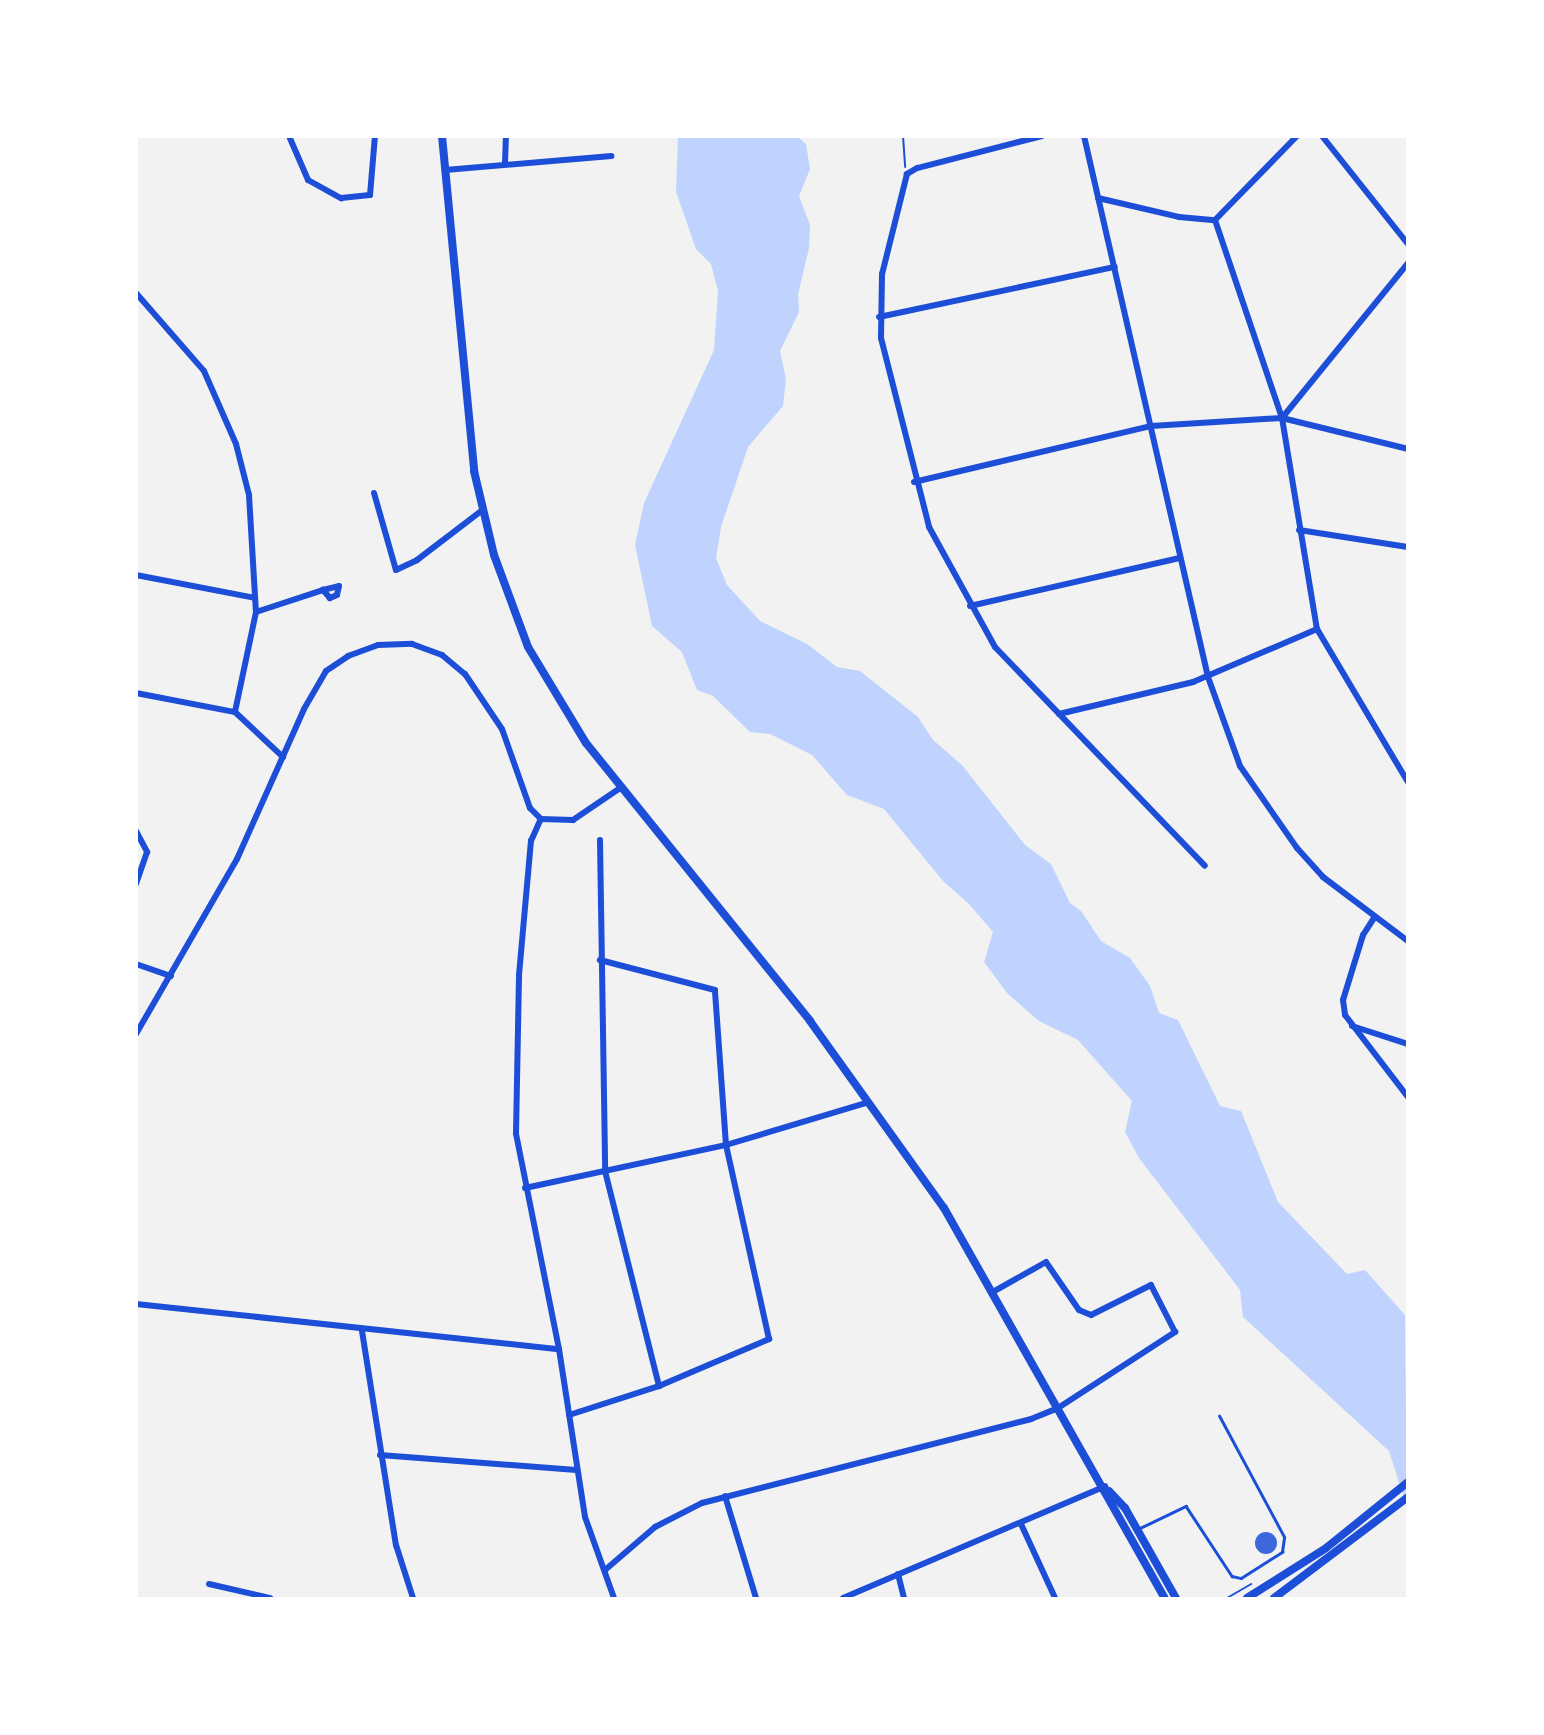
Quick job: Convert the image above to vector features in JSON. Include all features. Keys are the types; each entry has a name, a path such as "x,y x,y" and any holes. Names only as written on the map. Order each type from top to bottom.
{"main road":[{"path":"442,136 468,431 481,511 528,647 558,702 620,788 871,1101 944,1208 1105,1486 1165,1598"},
{"path":"1247,1598 1326,1548 1408,1482"},
{"path":"1105,1486 1137,1529 1176,1598"},
{"path":"1274,1598 1408,1497"}],"street":[{"path":"289,136 300,171 316,188 341,198 370,195 374,136"},
{"path":"505,163 506,136"},
{"path":"1042,136 917,168 907,174 882,274 879,317 915,482 933,540 1005,662 1059,714 1205,866"},
{"path":"1084,136 1208,677 1241,766 1259,796 1323,877 1408,941"},
{"path":"1215,220 1297,136"},
{"path":"1322,136 1408,244"},
{"path":"445,170 611,156"},
{"path":"1098,198 1179,217 1215,220"},
{"path":"1215,220 1282,418 1317,629 1408,782"},
{"path":"1282,418 1408,263"},
{"path":"879,317 1115,267"},
{"path":"136,293 204,371 228,420 249,495 256,612 235,712"},
{"path":"915,482 1151,426 1282,418 1408,449"},
{"path":"374,493 397,570 417,560 481,511"},
{"path":"1299,530 1408,547"},
{"path":"970,606 1180,558"},
{"path":"136,575 255,598"},
{"path":"256,612 323,590"},
{"path":"1059,714 1208,677 1317,629"},
{"path":"136,1034 237,859 326,671 378,645 412,644 442,655 483,696 502,729 530,808 541,819 573,820 620,788"},
{"path":"136,693 235,712 283,757"},
{"path":"541,819 527,863 519,975 516,1133 559,1349 585,1517 614,1598"},
{"path":"136,831 147,852 136,884"},
{"path":"600,840 605,1171 659,1386"},
{"path":"1374,918 1363,935 1343,1000 1352,1026 1408,1097"},
{"path":"569,1415 659,1386 769,1339 726,1145 715,990 600,960"},
{"path":"136,964 171,976"},
{"path":"1352,1026 1408,1044"},
{"path":"525,1188 726,1145 857,1109 871,1101"},
{"path":"604,1570 655,1527 725,1496 1031,1419 1058,1408 1175,1332 1151,1285 1091,1315 1079,1310 1046,1262 991,1293"},
{"path":"136,1304 282,1317 362,1331 559,1349"},
{"path":"362,1331 396,1545 414,1598"},
{"path":"380,1455 576,1470"},
{"path":"843,1598 1105,1486"},
{"path":"725,1496 756,1598"},
{"path":"1021,1524 1055,1598"},
{"path":"898,1574 904,1598"},
{"path":"209,1584 270,1598"}],"lane":[{"path":"1137,1529 1186,1506 1232,1576 1241,1578 1282,1552 1284,1537 1219,1416"}],"path":[{"path":"903,136 907,174"}],"water":[{"path":"678,137 798,137 806,144 810,169 799,196 810,225 809,248 798,295 799,312 780,351 786,379 783,406 748,447 721,527 716,558 727,585 760,621 807,644 837,667 860,671 918,717 933,740 962,765 1025,845 1051,864 1070,903 1081,911 1101,941 1130,958 1150,986 1159,1013 1178,1020 1220,1106 1241,1111 1278,1202 1347,1274 1365,1270 1405,1315 1407,1507 1389,1451 1243,1317 1240,1290 1139,1158 1125,1132 1132,1101 1078,1040 1039,1021 1007,993 984,962 993,932 969,904 943,881 884,809 847,795 812,755 770,734 750,732 713,696 697,690 682,652 652,626 635,545 644,503 714,350 718,291 711,264 696,249 676,192"}],"building":[{"path":"1266,1532 1274,1535 1277,1543 1274,1551 1266,1554 1258,1551 1255,1543 1258,1535"}]}
